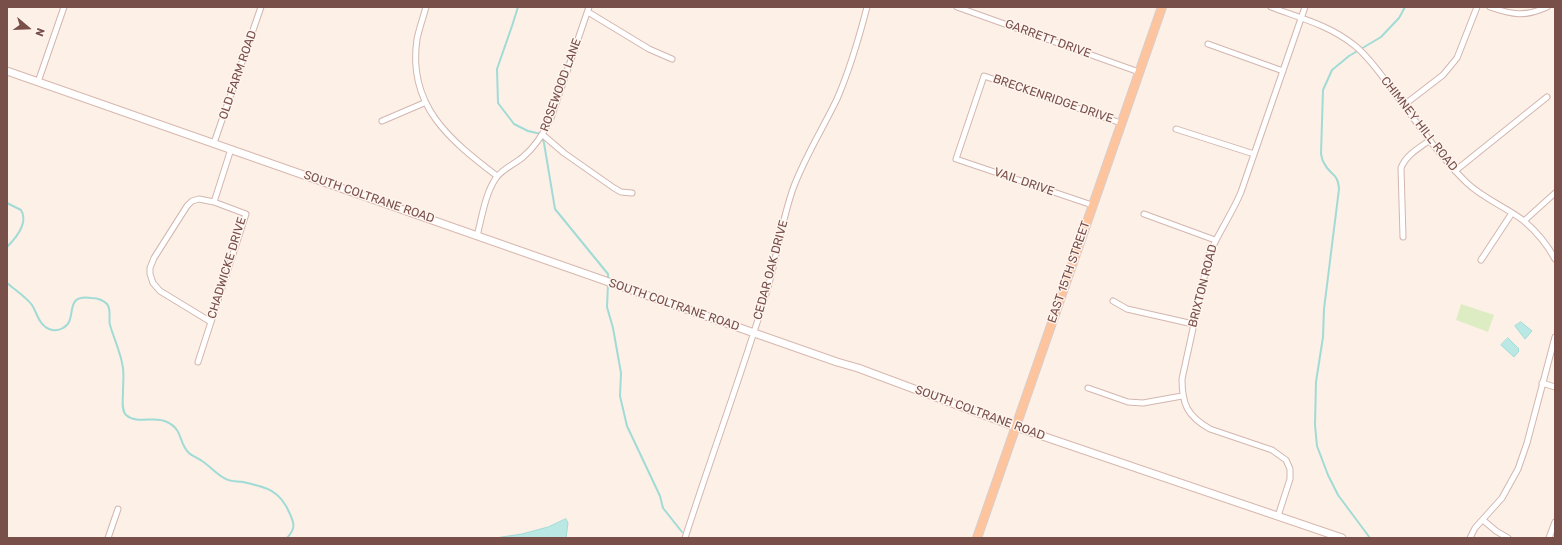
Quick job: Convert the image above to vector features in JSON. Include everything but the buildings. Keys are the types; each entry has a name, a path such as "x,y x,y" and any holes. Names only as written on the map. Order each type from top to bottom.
{"main road":[{"name":"EAST 15TH STREET","path":"977,538 1162,7"},
{"name":"SOUTH COLTRANE ROAD","path":"7,71 837,362 858,368 1016,427 1342,538"}],"street":[{"path":"38,82 64,7"},
{"name":"OLD FARM ROAD","path":"214,143 262,7"},
{"path":"426,7 417,38 416,54 416,69 424,103 436,122 461,148 496,176 490,189 477,236"},
{"name":"CEDAR OAK DRIVE","path":"685,538 768,290 790,197 809,152 844,82 853,59 867,7"},
{"name":"GARRETT DRIVE","path":"957,7 1139,72"},
{"name":"CHIMNEY HILL ROAD","path":"1271,7 1326,27 1353,44 1369,58 1455,171 1478,193 1524,221 1542,239 1555,258"},
{"name":"BRIXTON ROAD","path":"1182,396 1182,379 1209,255 1215,240 1236,206 1305,7"},
{"path":"1404,105 1443,75 1457,58 1477,7"},
{"path":"1490,7 1508,13 1524,15 1548,7"},
{"path":"588,9 648,49 672,59"},
{"name":"ROSEWOOD LANE","path":"496,176 523,157 542,137 551,118 588,9"},
{"path":"1208,44 1284,71"},
{"name":"BRECKENRIDGE DRIVE","path":"956,159 984,76 1121,123"},
{"path":"1455,171 1547,97"},
{"path":"382,121 424,103"},
{"path":"1176,129 1254,154"},
{"path":"542,137 614,188 621,192 632,193"},
{"path":"1403,237 1401,168 1403,161 1411,153 1430,140"},
{"path":"211,322 160,291 153,282 150,274 154,258 189,204 200,199 214,202 231,149"},
{"name":"VAIL DRIVE","path":"956,159 1092,205"},
{"path":"1524,221 1555,193"},
{"name":"CHADWICKE DRIVE","path":"198,362 246,214 214,202"},
{"path":"1481,260 1512,213"},
{"path":"1144,214 1215,240"},
{"path":"1113,301 1127,309 1193,324"},
{"path":"1470,538 1475,528 1502,498 1518,469 1527,443 1555,337"},
{"path":"1542,383 1555,387"},
{"path":"1088,388 1128,402 1143,403 1182,396 1194,417 1201,424 1210,429 1272,450 1286,460 1290,469 1290,479 1278,516"},
{"path":"108,538 118,509"},
{"path":"1483,520 1496,531 1508,538"},
{"path":"1549,538 1555,522"}],"green space":[{"path":"1461,304 1494,315 1488,332 1456,320"}],"water":[{"path":"1521,322 1532,331 1525,339 1515,326"},
{"path":"1508,338 1519,349 1514,357 1501,345"},
{"path":"566,519 568,523 566,538 495,538 522,534 548,527"}],"waterway":[{"path":"518,7 497,69 498,103 514,124 528,131 541,134 544,143 555,209 608,274 608,279"},
{"path":"1370,538 1338,495 1328,475 1317,446 1315,425 1316,382 1323,337 1324,309 1339,189 1337,180 1326,167 1321,154 1323,90 1332,70 1349,56 1381,37 1399,18 1405,7"},
{"path":"7,203 21,210 23,215 20,230 7,247"},
{"path":"7,283 30,302 43,325 53,330 59,330 68,324 72,308 77,300 82,298 95,298 107,304 109,309 110,325 123,368 124,413 130,418 141,420 157,419 167,422 179,433 183,445 189,453 223,477 230,481 243,482 259,486 277,495 286,506 293,521 292,532 287,538"},
{"path":"608,284 607,307 613,328 621,373 620,396 627,426 660,496 663,508 682,532"}]}
